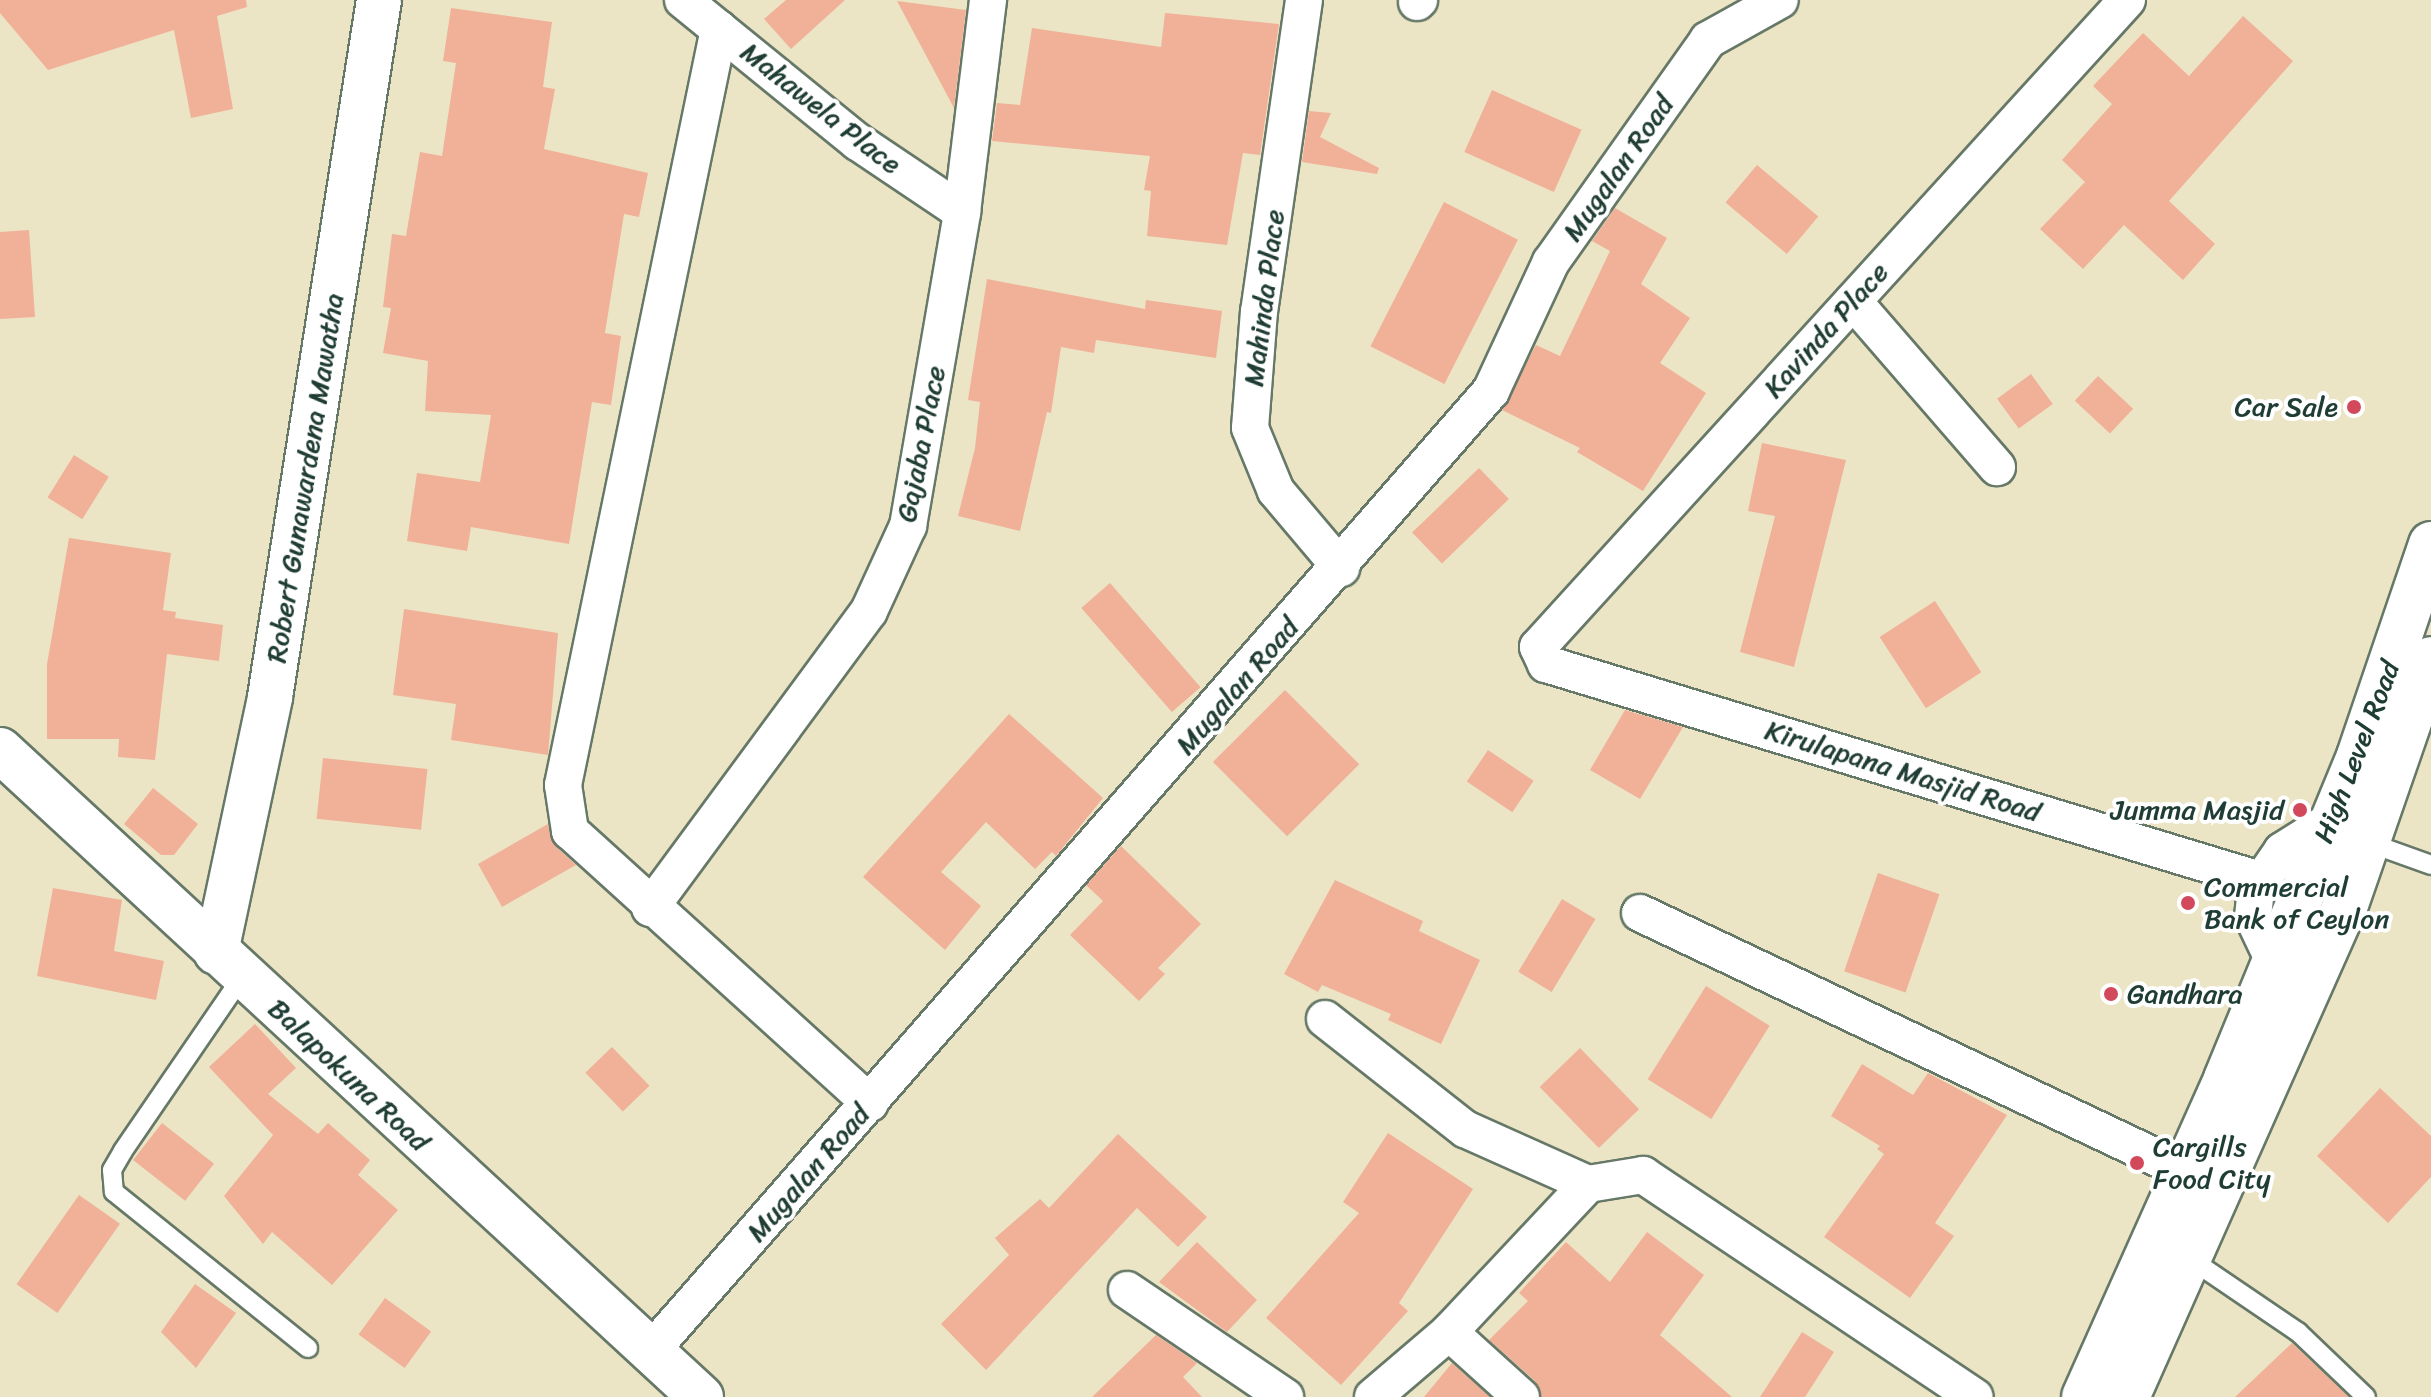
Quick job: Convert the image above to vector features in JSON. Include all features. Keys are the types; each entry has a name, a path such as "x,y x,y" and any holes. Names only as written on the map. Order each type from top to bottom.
{"main road":[{"name":"Robert Gunawardena Mawatha","path":"229,965 379,0"},
{"name":"High Level Road","path":"2084,1397 2185,1171 2333,819 2431,544"},
{"name":"High Level Road","path":"2127,1397 2421,720 2431,659"},
{"name":"Balapokuna Road","path":"0,750 229,965 701,1397"}],"street":[{"name":"Mahawela Place","path":"683,0 858,142 962,212"},
{"name":"Gajaba Place","path":"650,908 869,611 908,526 962,212 988,0"},
{"name":"Mahinda Place","path":"1304,0 1259,311 1250,428 1276,491 1341,568"},
{"name":"Mugalan Road","path":"650,1352 1341,568 1491,391 1551,262 1708,40 1780,0"},
{"name":"Kavinda Place","path":"1546,664 1538,647 2127,0"},
{"path":"719,29 563,785 570,831 650,908 870,1103"},
{"path":"1853,301 1997,467"},
{"name":"Kirulapana Masjid Road","path":"1546,664 2260,880"},
{"path":"2274,961 2253,917 2260,880 2282,851 2333,819"},
{"path":"1640,913 2185,1171"},
{"path":"1325,1019 1465,1129 1588,1184 1643,1175 1974,1397"},
{"path":"1373,1397 1449,1332 1588,1184"},
{"path":"1127,1290 1285,1397"},
{"path":"1449,1332 1521,1397"}],"lane":[{"path":"2370,843 2431,865"},
{"path":"229,965 112,1170 114,1192 308,1348"},
{"path":"2189,1258 2298,1332 2366,1397"}],"building":[{"path":"0,0 246,0 247,7 217,16 233,109 191,118 174,30 48,70 0,13"},
{"path":"786,0 845,0 791,49 764,19"},
{"path":"897,1 966,10 954,108"},
{"path":"451,8 552,22 543,87 555,89 544,149 648,173 639,217 624,214 605,333 621,336 611,405 592,402 569,544 471,527 467,551 407,541 417,473 480,482 491,415 425,411 428,361 383,353 391,308 383,307 392,234 406,236 420,152 442,156 456,63 443,61"},
{"path":"1165,13 1279,24 1260,155 1243,153 1227,245 1147,236 1151,191 1144,190 1150,156 992,141 997,103 1020,105 1032,28 1161,47"},
{"path":"2243,16 2293,61 2169,201 2215,244 2183,280 2124,225 2083,269 2040,229 2085,182 2062,160 2112,104 2093,86 2143,33 2189,76"},
{"path":"1492,90 1582,130 1554,192 1464,152"},
{"path":"1309,111 1331,113 1320,137 1379,168 1377,174 1302,162"},
{"path":"1757,165 1818,216 1787,254 1726,203"},
{"path":"1444,202 1518,240 1444,384 1370,346"},
{"path":"1615,208 1667,238 1641,284 1690,318 1660,363 1706,393 1643,491 1577,452 1580,448 1502,410 1536,345 1560,356 1610,251 1592,241"},
{"path":"29,230 35,317 0,319 0,232"},
{"path":"987,279 1145,309 1146,300 1222,311 1216,358 1096,340 1094,353 1061,347 1051,413 1047,412 1020,531 958,516 975,448 980,402 968,400"},
{"path":"2031,374 2053,404 2019,429 1997,399"},
{"path":"2098,376 2133,409 2110,434 2075,401"},
{"path":"1762,443 1846,460 1794,667 1740,652 1775,516 1748,511"},
{"path":"74,455 109,477 82,519 48,497"},
{"path":"1479,468 1509,499 1442,564 1412,533"},
{"path":"69,538 171,553 163,610 176,612 175,618 223,625 219,661 167,654 155,760 118,757 119,739 47,739 47,664"},
{"path":"1110,583 1201,687 1172,712 1081,608"},
{"path":"1935,601 1981,672 1926,708 1880,637"},
{"path":"404,609 558,633 548,755 451,740 456,704 393,695"},
{"path":"1285,690 1359,764 1287,836 1213,762"},
{"path":"1625,710 1683,727 1640,799 1590,770"},
{"path":"1009,714 1103,798 1056,856 1052,852 1035,869 986,822 941,872 981,906 945,950 863,877"},
{"path":"1488,750 1534,781 1512,812 1467,782"},
{"path":"323,758 427,769 421,830 317,819"},
{"path":"153,788 198,824 174,855 161,855 124,824"},
{"path":"548,824 555,846 576,865 502,907 478,864"},
{"path":"1121,846 1201,924 1158,968 1165,974 1139,1001 1070,935 1103,901 1086,885"},
{"path":"1878,873 1939,894 1906,992 1844,971"},
{"path":"1335,880 1423,921 1419,931 1480,960 1441,1044 1388,1020 1391,1014 1322,985 1318,992 1284,974"},
{"path":"53,888 122,900 114,951 164,961 156,1000 37,976"},
{"path":"1562,899 1595,919 1552,992 1518,972"},
{"path":"1706,986 1770,1026 1711,1119 1648,1079"},
{"path":"255,1024 296,1068 268,1094 318,1134 328,1123 370,1160 358,1175 398,1210 332,1285 272,1232 263,1244 224,1196 273,1135 209,1067"},
{"path":"612,1047 650,1086 623,1112 585,1073"},
{"path":"1580,1048 1639,1109 1599,1148 1540,1087"},
{"path":"1862,1064 1913,1095 1928,1073 2007,1115 1935,1223 1954,1236 1910,1298 1824,1237 1884,1154 1877,1149 1880,1146 1831,1116"},
{"path":"2380,1088 2431,1136 2431,1177 2388,1223 2317,1156"},
{"path":"162,1123 214,1164 185,1201 133,1160"},
{"path":"1388,1133 1473,1189 1399,1303 1408,1311 1341,1385 1266,1318 1359,1213 1343,1202"},
{"path":"1118,1134 1207,1217 1178,1247 1137,1208 986,1370 941,1324 1009,1255 995,1238 1040,1199 1049,1208"},
{"path":"79,1195 120,1224 57,1313 16,1284"},
{"path":"1647,1232 1704,1275 1660,1335 1732,1397 1541,1397 1535,1381 1489,1340 1528,1301 1519,1293 1566,1242 1610,1282"},
{"path":"1197,1242 1257,1300 1227,1332 1159,1282"},
{"path":"195,1284 236,1313 196,1368 161,1332"},
{"path":"385,1298 431,1332 405,1368 359,1334"},
{"path":"1802,1332 1834,1352 1805,1397 1760,1397"},
{"path":"1156,1335 1197,1363 1183,1377 1202,1397 1092,1397"},
{"path":"2292,1343 2349,1397 2235,1397"},
{"path":"1452,1363 1490,1397 1424,1397"}],"place":[{"name":"Car Sale","path":"2354,407"},
{"name":"Jumma Masjid","path":"2300,810"},
{"name":"Commercial Bank of Ceylon","path":"2188,903"},
{"name":"Gandhara","path":"2111,994"},
{"name":"Cargills Food City","path":"2137,1163"}]}
